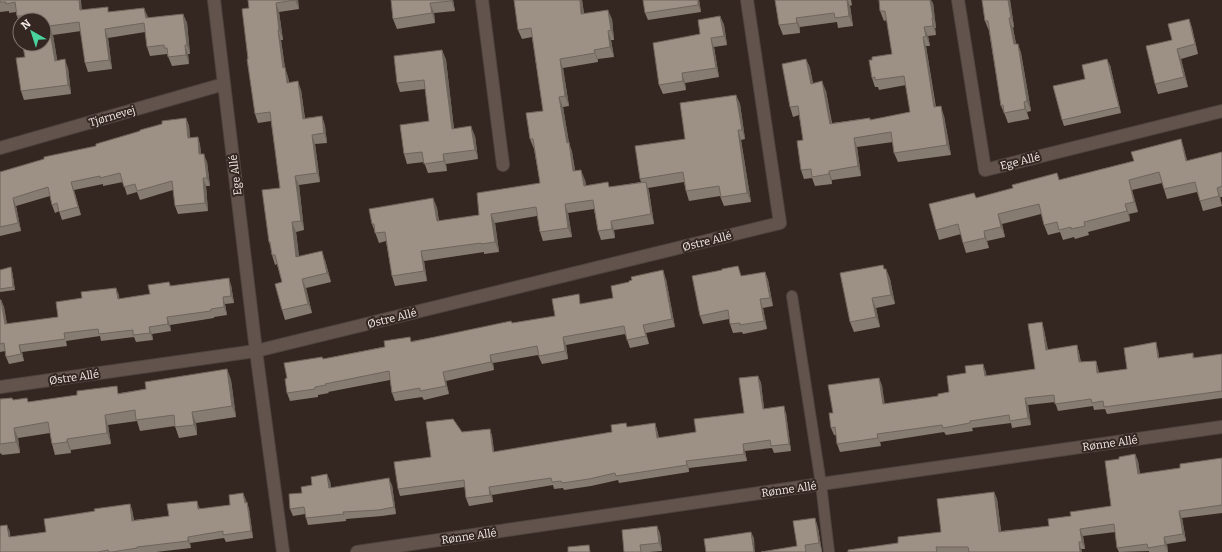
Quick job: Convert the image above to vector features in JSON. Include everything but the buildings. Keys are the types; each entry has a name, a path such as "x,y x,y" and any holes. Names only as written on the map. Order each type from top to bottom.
{"street":[{"name":"Ege Allé","path":"214,0 256,351"},
{"path":"482,0 503,165"},
{"name":"Østre Allé","path":"0,387 256,351 780,223 747,0"},
{"name":"Ege Allé","path":"958,0 986,170 1222,111"},
{"name":"Tjørnevej","path":"0,148 224,84"},
{"path":"256,351 283,552"},
{"name":"Rønne Allé","path":"357,552 1222,427"}],"lane":[{"path":"792,296 821,484 829,552"}]}
